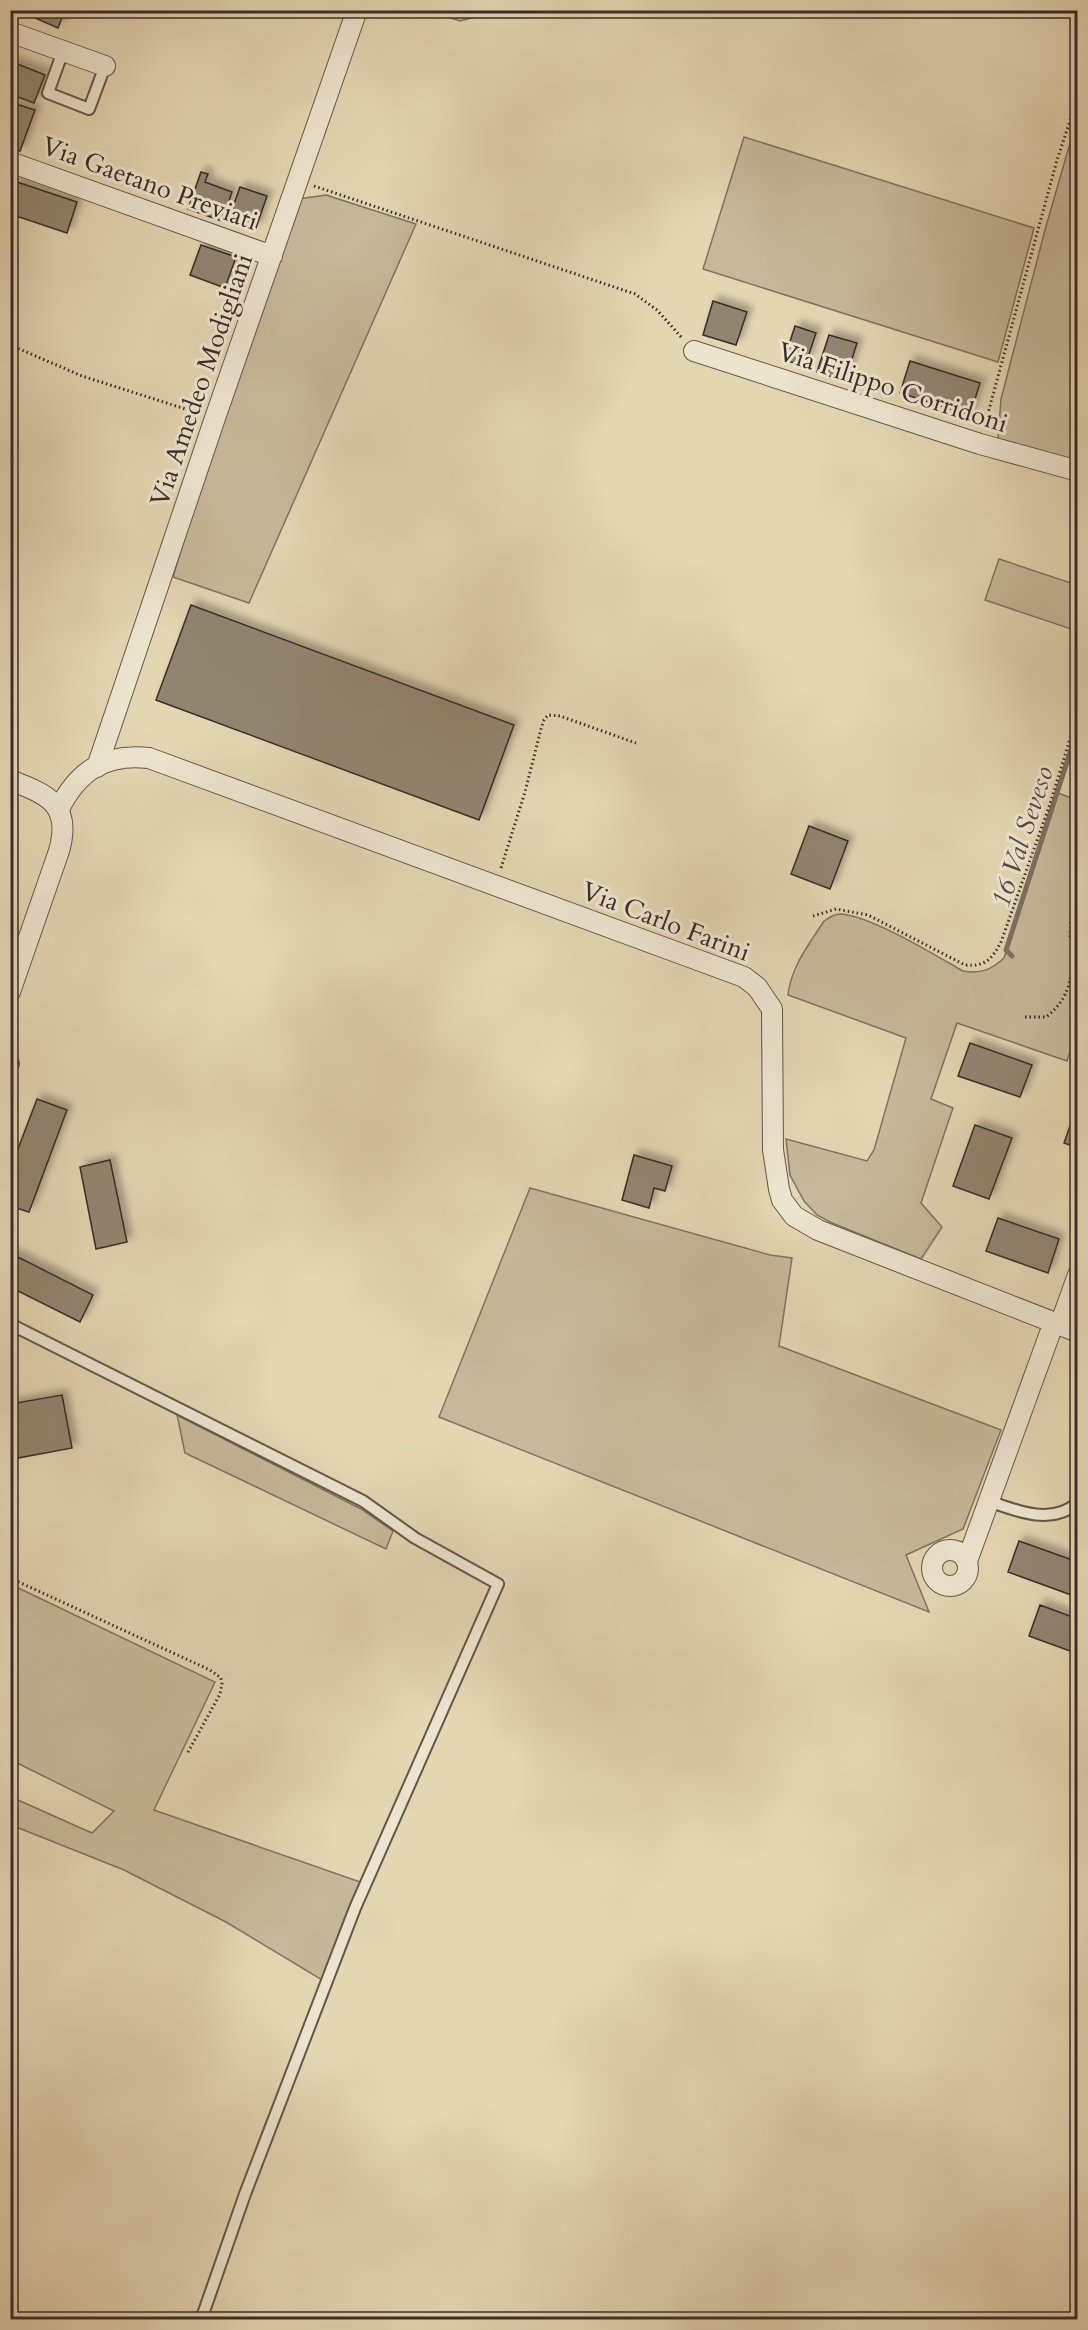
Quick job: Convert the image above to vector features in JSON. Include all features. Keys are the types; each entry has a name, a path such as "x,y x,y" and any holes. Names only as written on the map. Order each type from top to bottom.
{"street":[{"name":"Via Amedeo Modigliani","path":"97,767 357,10"},
{"path":"10,32 105,66"},
{"name":"Via Gaetano Previati","path":"10,162 272,256"},
{"name":"Via Filippo Corridoni","path":"694,351 980,444 1077,471"},
{"name":"Via Carlo Farini","path":"59,809 75,783 85,773 110,760 129,757 149,758 744,978 757,987 772,1010 773,1150 782,1200 794,1216 818,1230 860,1248 1064,1326"},
{"path":"10,780 47,796 59,809 64,824 60,851 10,992"},
{"path":"959,1555 981,1522 1064,1326 1077,1275"}],"lane":[{"path":"63,51 48,93 89,108 105,66"},
{"path":"10,1053 13,1064 10,1071"},
{"path":"10,1324 363,1502 415,1538 498,1584 355,1908 245,2194 201,2319"},
{"path":"988,1501 1026,1514 1048,1515 1070,1509 1077,1502"}],"path":[{"path":"980,444 1056,160 1077,96"},
{"path":"298,181 635,294 657,310 694,351"},
{"path":"10,345 82,376 215,418"},
{"path":"813,916 836,909 868,915 964,965 976,966 987,962 1001,942 1050,804 1077,713"},
{"path":"495,886 525,792 544,720 548,715 560,716 636,743"},
{"path":"1070,937 1071,913 1077,900"},
{"path":"1024,1017 1042,1018 1051,1013 1063,999 1070,982 1072,960"},
{"path":"1070,982 1077,985"},
{"path":"10,1578 210,1670 220,1678 222,1684 220,1694 187,1754"}],"shaded area":[{"path":"429,11 500,11 460,21"},
{"path":"1077,119 1077,462 998,439 1001,399 1045,230"},
{"path":"744,137 1034,228 998,362 703,269"},
{"path":"326,195 416,224 249,603 173,577 223,413 298,199"},
{"path":"999,559 1077,585 1077,631 985,600"},
{"path":"1058,793 1077,800 1077,1031 1067,1061 957,1023 931,1099 953,1108 921,1203 942,1227 921,1259 817,1215 804,1201 790,1175 786,1139 867,1161 874,1150 906,1038 788,995 793,975 802,956 824,921 841,914 854,916 885,929 963,971 975,972 995,966 1004,958"},
{"path":"530,1188 770,1255 792,1258 779,1346 1001,1430 963,1529 906,1555 929,1612 439,1417"},
{"path":"177,1415 361,1509 393,1531 386,1549 185,1453"},
{"path":"10,1584 215,1682 154,1810 363,1883 322,1980 226,1922 124,1870 11,1825 11,1806 13,1807 18,1800 92,1833 114,1811 11,1760"}],"building":[{"path":"17,10 65,10 58,28"},
{"path":"10,61 45,75 34,103 10,94"},
{"path":"10,102 35,110 20,151 10,148"},
{"path":"201,172 208,174 205,182 232,192 222,221 188,209"},
{"path":"14,181 77,202 67,233 10,214 10,191"},
{"path":"240,187 267,196 256,228 229,218"},
{"path":"201,245 236,257 225,288 190,275"},
{"path":"713,301 747,312 736,345 703,335"},
{"path":"795,326 816,333 805,366 784,360"},
{"path":"829,335 857,343 845,381 817,372"},
{"path":"910,361 980,383 970,415 900,393"},
{"path":"191,605 514,725 479,820 156,700"},
{"path":"809,826 848,841 830,889 791,874"},
{"path":"970,1043 1032,1065 1020,1097 958,1076"},
{"path":"37,1099 67,1110 29,1212 10,1206 10,1170"},
{"path":"1078,1103 1078,1148 1064,1143"},
{"path":"975,1125 1012,1138 989,1199 953,1186"},
{"path":"634,1155 672,1166 665,1191 654,1188 649,1208 622,1200"},
{"path":"110,1160 127,1242 96,1249 80,1167"},
{"path":"998,1218 1059,1239 1048,1273 986,1251"},
{"path":"10,1253 93,1295 80,1322 10,1287"},
{"path":"62,1395 72,1448 18,1458 10,1404"},
{"path":"1019,1541 1078,1562 1078,1587 1074,1596 1008,1572"},
{"path":"1040,1605 1078,1619 1078,1654 1029,1636"}],"waterway":[{"name":"16 Val Seveso","path":"1078,132 1078,137"},
{"name":"16 Val Seveso","path":"1012,956 1006,950 1078,728"}]}
